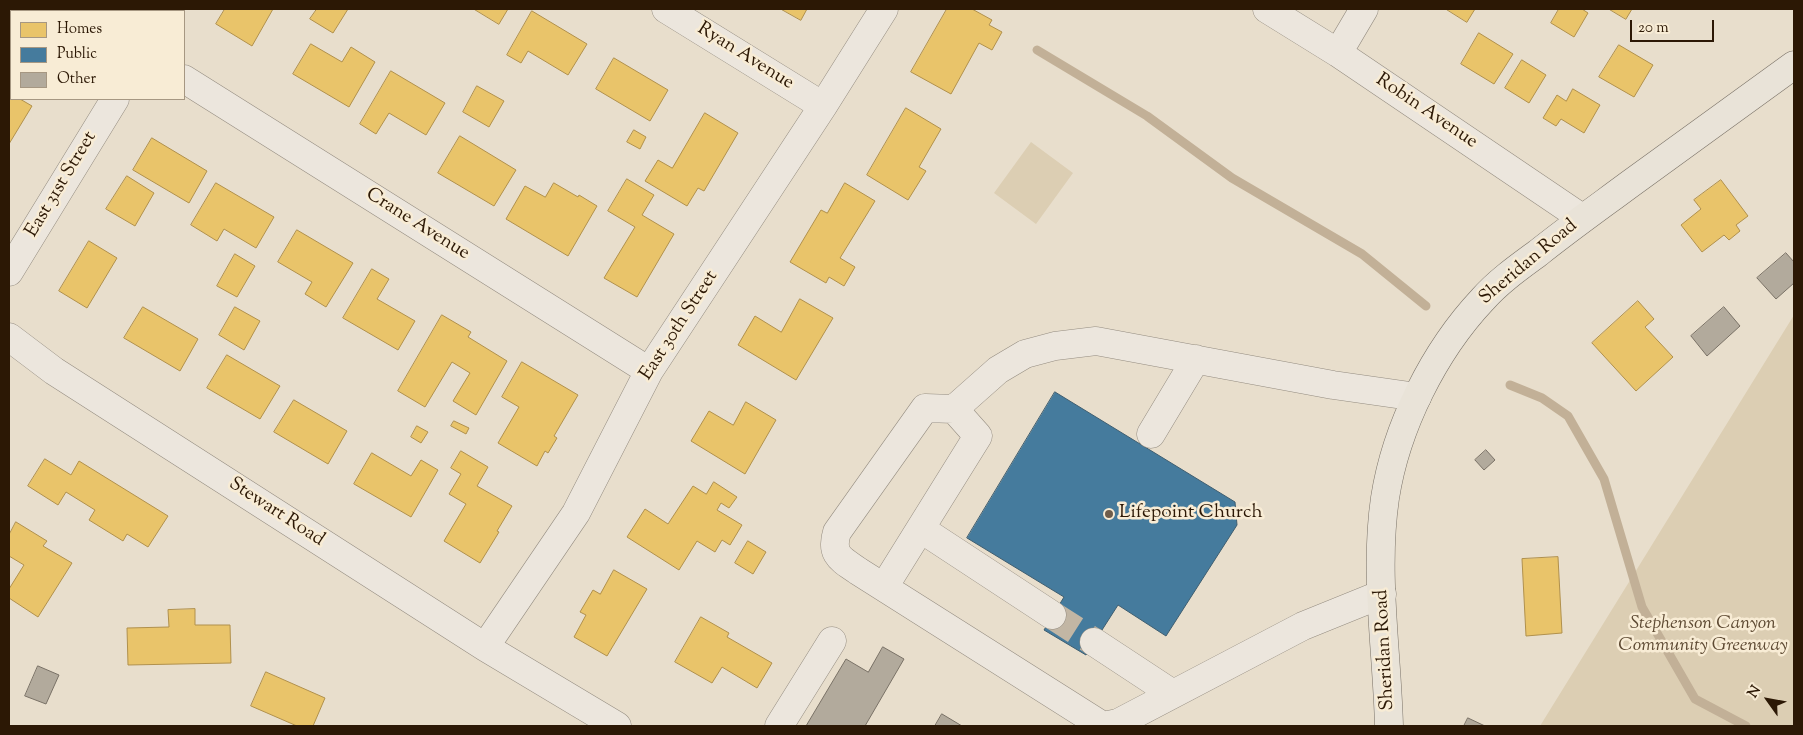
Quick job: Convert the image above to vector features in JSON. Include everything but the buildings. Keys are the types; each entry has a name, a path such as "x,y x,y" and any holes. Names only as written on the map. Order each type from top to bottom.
{"main road":[{"name":"Sheridan Road","path":"1389,726 1382,594 1385,499 1397,448 1417,397 1437,360 1461,324 1484,298 1509,275 1582,218 1794,65"}],"street":[{"name":"Ryan Avenue","path":"666,9 823,106"},
{"name":"East 30th Street","path":"485,647 576,514 649,371 823,106 884,9"},
{"name":"Robin Avenue","path":"1268,9 1338,53 1582,218"},
{"path":"1338,53 1364,9"},
{"name":"Crane Avenue","path":"185,80 649,371"},
{"name":"East 31st Street","path":"9,272 113,100"},
{"name":"Stewart Road","path":"9,337 54,371 485,647 547,686 617,726"},
{"path":"1382,594 1303,626 1118,723 1103,726 837,556 834,543 837,532 925,408 954,409 998,370 1025,354 1055,346 1096,341 1333,385 1417,397"},
{"path":"1151,434 1196,359"},
{"path":"884,587 978,436 954,409"},
{"path":"921,529 1052,615"},
{"path":"778,726 832,641"},
{"path":"1094,642 1173,694"}],"green space":[{"path":"1031,142 1073,173 1036,224 994,193"},
{"name":"Stephenson Canyon Community Greenway","path":"1794,315 1794,726 1540,726"}],"waterway":[{"path":"1037,50 1147,116 1232,178 1362,254 1426,306"},
{"path":"1510,385 1542,398 1568,416 1604,479 1642,607 1695,699 1746,726"}],"tunnel":[{"path":"1052,615 1094,642"}],"place":[{"name":"Lifepoint Church","path":"1109,514"}]}
